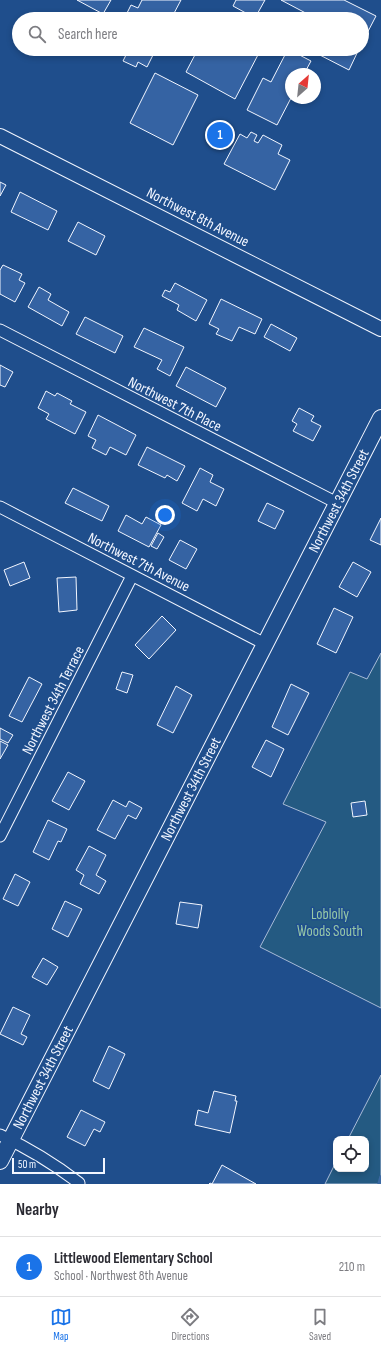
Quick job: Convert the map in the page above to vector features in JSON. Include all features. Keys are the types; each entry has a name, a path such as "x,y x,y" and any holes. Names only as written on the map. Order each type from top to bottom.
{"main road":[{"name":"Northwest 34th Street","path":"0,1161 5,1138 265,644 381,418"}],"street":[{"name":"Northwest 8th Avenue","path":"0,136 381,329"},
{"name":"Northwest 7th Place","path":"0,330 337,503"},
{"name":"Northwest 7th Avenue","path":"1,511 265,644"},
{"name":"Northwest 34th Terrace","path":"0,836 132,576"},
{"path":"5,1138 28,1148 58,1166 79,1183"}],"green space":[{"name":"Loblolly Woods South","path":"381,653 381,1008 260,947 326,822 283,804 350,672 367,679"},
{"path":"381,1075 381,1184 325,1184 333,1168 333,1172 369,1172 369,1136 350,1136"}],"building":[{"path":"77,0 111,0 104,12 99,12"},
{"path":"142,0 181,0 175,12 128,12 131,5 138,8"},
{"path":"236,0 265,0 258,12 244,12 233,6"},
{"path":"281,0 344,0 368,12 304,12"},
{"path":"369,12 376,16 369,30"},
{"path":"126,56 152,56 147,67 138,62 136,67 123,61"},
{"path":"194,56 257,56 235,99 186,72"},
{"path":"284,56 301,56 311,61 307,68 285,68 285,104 288,104 277,125 247,110 263,78 271,82"},
{"path":"322,56 356,56 349,70"},
{"path":"155,73 198,95 173,145 130,123"},
{"path":"251,132 257,135 254,141 258,143 263,135 282,145 278,154 290,160 275,190 224,164 240,134 247,138"},
{"path":"0,182 6,185 0,196"},
{"path":"20,192 57,211 48,230 11,212"},
{"path":"78,222 105,236 96,255 68,241"},
{"path":"3,265 22,274 19,280 25,283 15,302 0,294 0,270"},
{"path":"175,283 207,300 196,321 177,310 179,305 162,296 165,290 170,292"},
{"path":"39,287 51,294 48,300 69,312 62,326 28,307"},
{"path":"221,299 262,319 255,334 239,327 232,341 216,334 219,329 209,324"},
{"path":"85,317 123,336 115,353 76,334"},
{"path":"271,324 297,338 290,351 264,337"},
{"path":"144,328 184,347 170,376 157,369 162,360 134,347"},
{"path":"0,365 13,372 5,387 0,385"},
{"path":"186,367 226,388 216,407 176,386"},
{"path":"46,391 55,396 57,393 72,401 70,404 86,412 75,434 46,419 49,414 38,408"},
{"path":"299,408 314,416 311,421 321,426 313,441 293,431 297,424 292,421"},
{"path":"98,415 136,435 126,455 110,447 106,455 92,448 96,440 88,436"},
{"path":"147,447 185,466 177,481 167,475 165,478 138,465"},
{"path":"200,468 213,475 210,482 224,489 216,506 203,499 197,511 182,503"},
{"path":"73,488 109,506 102,521 65,503"},
{"path":"267,503 284,511 275,529 258,521"},
{"path":"126,515 142,524 146,517 161,525 149,547 118,531"},
{"path":"381,518 381,545 370,540"},
{"path":"158,533 164,537 157,549 151,546"},
{"path":"180,540 197,549 186,569 169,560"},
{"path":"24,562 30,578 10,586 4,570"},
{"path":"353,562 371,572 357,597 339,587"},
{"path":"76,577 77,610 59,612 57,578"},
{"path":"334,608 353,617 336,653 317,644"},
{"path":"162,616 176,630 149,659 135,645"},
{"path":"122,672 133,675 127,693 116,689"},
{"path":"29,677 42,684 22,722 9,716"},
{"path":"291,684 309,693 288,735 272,727"},
{"path":"176,686 192,695 173,733 157,725"},
{"path":"0,728 13,735 8,743 0,739"},
{"path":"266,740 284,749 271,777 252,767"},
{"path":"0,741 8,745 0,759"},
{"path":"68,772 85,781 69,810 52,801"},
{"path":"113,800 126,807 129,801 142,808 136,819 128,815 115,839 97,830"},
{"path":"365,801 367,815 353,817 351,803"},
{"path":"48,820 67,829 61,842 58,841 49,860 33,852"},
{"path":"89,846 106,855 96,875 106,881 99,894 80,884 84,875 76,870"},
{"path":"15,874 30,882 18,906 3,899"},
{"path":"65,901 82,909 68,937 52,929"},
{"path":"180,902 202,905 198,928 176,924"},
{"path":"43,958 58,967 47,985 32,977"},
{"path":"13,1007 30,1015 21,1034 27,1037 23,1045 0,1034"},
{"path":"109,1046 125,1054 109,1089 93,1081"},
{"path":"214,1091 236,1096 235,1101 237,1101 230,1133 195,1125 198,1110 208,1113"},
{"path":"81,1110 105,1122 100,1132 94,1129 85,1146 67,1137"},
{"path":"222,1165 256,1184 212,1184"}],"waterway":[{"path":"379,1184 381,1177"}],"place":[{"name":"Littlewood Elementary School","path":"220,135"}]}
